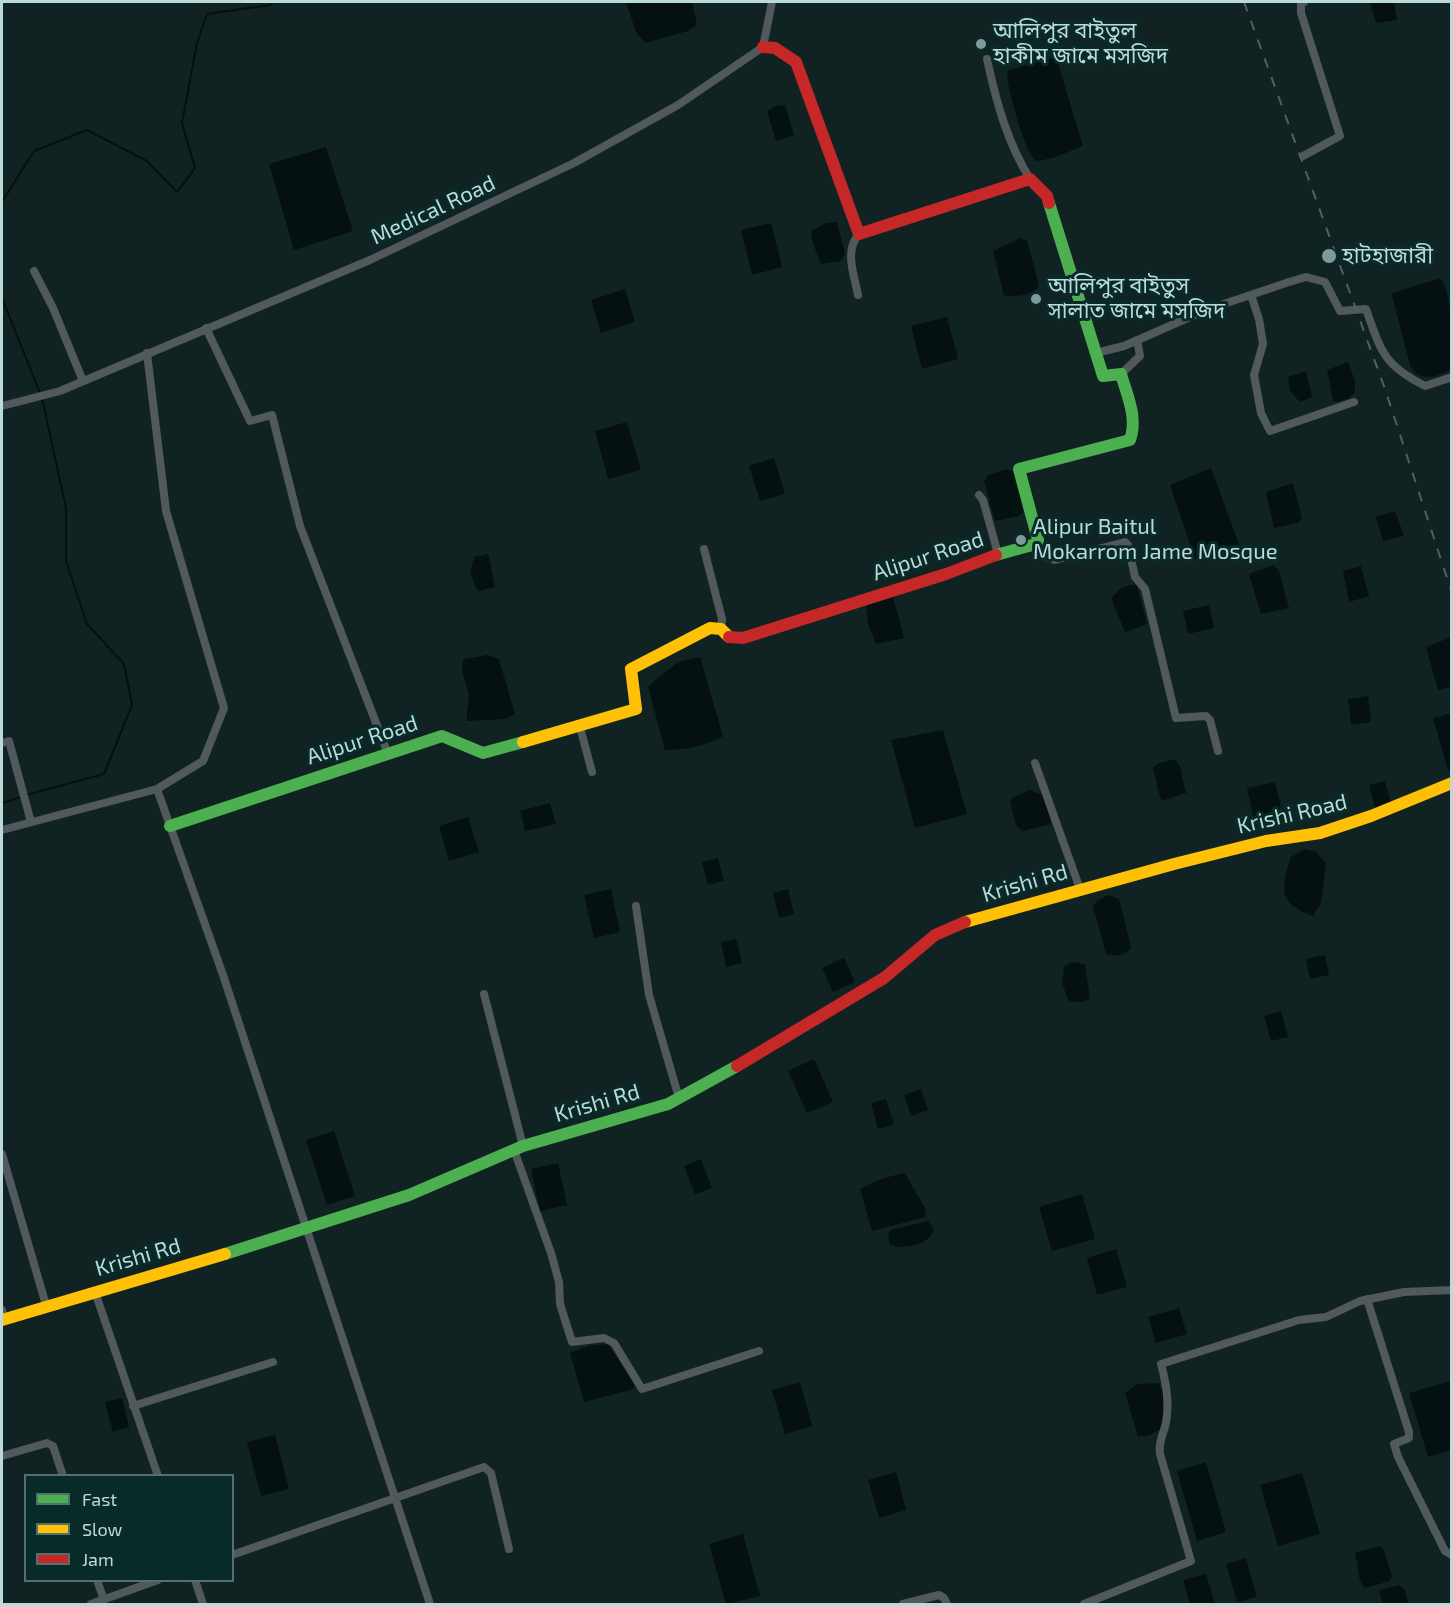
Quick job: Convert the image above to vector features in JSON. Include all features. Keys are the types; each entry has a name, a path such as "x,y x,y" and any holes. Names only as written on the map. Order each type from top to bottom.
{"street":[{"path":"772,2 763,46 775,48 796,62 859,234"},
{"path":"1304,2 1301,3 1301,13 1340,136 1304,156"},
{"name":"Medical Road","path":"2,406 60,392 370,260 574,163 678,105 763,46"},
{"path":"987,59 998,109 1018,160 1030,179 1047,196 1103,376 1121,374 1140,356 1137,340"},
{"path":"858,295 850,251 852,242 859,234 1030,179"},
{"path":"34,271 53,308 83,381"},
{"path":"1096,353 1137,340 1206,310 1306,277 1325,282 1340,311 1366,309 1384,357 1406,376 1425,386 1452,377"},
{"path":"1251,295 1259,319 1263,344 1254,375 1261,413 1269,431 1354,402"},
{"path":"206,328 250,422 272,415 300,526 388,754"},
{"path":"2,830 157,789 203,761 224,708 166,511 147,353"},
{"path":"1121,374 1133,417 1135,432 1130,440 1018,469 1038,540 1036,544 1045,556 1055,560 1125,542 1128,545 1136,577 1145,589 1176,718 1206,716 1210,720 1218,751"},
{"path":"979,495 983,501 998,554"},
{"name":"Alipur Road","path":"170,826 442,736 483,753 636,709 631,669 710,628 721,628 731,638 743,638 946,574 998,554 1036,544"},
{"path":"704,549 722,619 721,628"},
{"path":"578,726 592,772"},
{"path":"2,743 9,741 31,822"},
{"path":"1035,763 1080,889"},
{"name":"Krishi Road","path":"1174,864 1266,841 1320,832 1371,816 1452,783"},
{"path":"157,789 307,1230 393,1499 430,1605"},
{"name":"Krishi Rd","path":"2,1316 95,1292 307,1230 409,1196 519,1148 668,1104 766,1050 884,978 935,935 952,926 1174,864"},
{"path":"636,906 641,959 649,995 679,1098"},
{"path":"484,994 519,1148 559,1282 560,1304 572,1342 604,1338 614,1343 642,1389 759,1351"},
{"path":"2,1154 46,1305"},
{"path":"1083,1605 1191,1561 1160,1454 1159,1440 1166,1424 1167,1385 1161,1364 1299,1320 1326,1317 1367,1299 1404,1292 1452,1290"},
{"path":"95,1292 157,1474"},
{"path":"1367,1299 1410,1432 1410,1437 1394,1444 1445,1551 1452,1555"},
{"path":"133,1406 273,1362"},
{"path":"2,1456 47,1443 53,1446 62,1474"},
{"path":"234,1554 480,1469 488,1469 491,1473 509,1549"},
{"path":"98,1582 104,1600"},
{"path":"91,1605 155,1582"},
{"path":"195,1582 203,1605"},
{"path":"903,1605 939,1595 944,1598 947,1605"}],"shaded area":[{"path":"626,2 692,2 697,25 688,31 645,43 636,32"},
{"path":"1370,2 1394,2 1397,20 1376,23"},
{"path":"1052,58 1057,60 1083,146 1053,158 1037,161 1028,147 1018,120 1007,71"},
{"path":"785,105 794,135 776,141 767,111 775,106"},
{"path":"326,147 353,231 294,250 269,164"},
{"path":"837,222 845,254 841,261 821,264 813,244 811,231 826,223"},
{"path":"771,223 782,267 752,275 741,230"},
{"path":"1020,238 1027,240 1039,286 1028,294 1004,296 993,251"},
{"path":"1440,278 1449,307 1451,370 1428,377 1418,374 1410,365 1392,296 1393,293"},
{"path":"625,289 635,322 601,333 591,300"},
{"path":"947,317 958,359 922,369 911,326"},
{"path":"1348,362 1355,381 1355,392 1348,399 1333,401 1327,370"},
{"path":"1306,371 1312,397 1300,402 1290,391 1288,377"},
{"path":"627,422 641,470 608,479 595,431"},
{"path":"774,458 785,494 760,501 749,466"},
{"path":"1211,468 1240,547 1203,561 1195,559 1170,485"},
{"path":"1007,469 1013,472 1023,512 1019,516 995,521 984,481 988,475"},
{"path":"1293,483 1302,519 1297,523 1274,528 1266,492"},
{"path":"1395,511 1404,536 1383,541 1376,517"},
{"path":"488,554 495,587 478,591 470,573 474,557"},
{"path":"1273,565 1279,571 1289,608 1261,614 1249,574"},
{"path":"1361,566 1369,596 1349,602 1343,571"},
{"path":"1137,585 1147,624 1125,632 1111,598 1120,589"},
{"path":"893,597 904,638 876,644 868,624 866,601"},
{"path":"1209,605 1214,628 1188,634 1183,611"},
{"path":"1451,637 1451,687 1438,690 1426,647"},
{"path":"488,655 499,659 515,714 505,719 467,721 469,697 462,664 464,659"},
{"path":"700,657 723,736 695,747 665,750 648,686 678,662"},
{"path":"1368,696 1371,722 1351,725 1348,699"},
{"path":"1451,713 1451,770 1448,771 1433,718"},
{"path":"943,730 967,814 915,828 891,740"},
{"path":"1175,759 1180,767 1186,793 1161,801 1153,768 1157,764"},
{"path":"1385,781 1391,804 1375,808 1369,785"},
{"path":"1275,782 1282,812 1254,819 1247,788"},
{"path":"1029,790 1044,795 1051,824 1022,831 1016,825 1010,801"},
{"path":"550,803 556,824 525,831 520,811"},
{"path":"468,817 479,852 449,861 439,826"},
{"path":"1304,849 1316,852 1326,863 1321,903 1313,916 1288,901 1284,887 1290,858"},
{"path":"718,858 724,881 708,885 702,862"},
{"path":"611,889 620,932 594,938 584,895"},
{"path":"788,889 794,914 779,918 773,893"},
{"path":"1109,895 1119,899 1131,947 1126,953 1120,955 1106,954 1093,906 1098,900"},
{"path":"736,939 742,963 726,967 721,942"},
{"path":"1325,955 1329,975 1310,979 1306,959"},
{"path":"844,958 855,982 833,992 822,968"},
{"path":"1072,962 1085,964 1090,999 1069,1002 1062,983 1064,967"},
{"path":"1281,1011 1288,1037 1271,1041 1264,1016"},
{"path":"814,1059 833,1102 807,1113 788,1071"},
{"path":"921,1089 928,1110 911,1116 904,1095"},
{"path":"886,1099 894,1125 878,1129 871,1103"},
{"path":"334,1131 355,1196 327,1205 306,1140"},
{"path":"701,1159 712,1188 695,1194 684,1166"},
{"path":"558,1163 567,1205 540,1211 531,1169"},
{"path":"903,1173 925,1208 926,1217 872,1231 860,1189 878,1180"},
{"path":"1082,1194 1095,1239 1052,1251 1039,1207"},
{"path":"928,1221 934,1230 921,1243 902,1247 890,1245 888,1235 890,1230"},
{"path":"1116,1249 1127,1287 1097,1295 1087,1258"},
{"path":"1179,1308 1187,1334 1156,1343 1148,1317"},
{"path":"608,1344 634,1384 634,1389 584,1402 570,1353 588,1346"},
{"path":"1451,1381 1451,1450 1428,1457 1409,1393"},
{"path":"800,1382 812,1426 785,1434 772,1390"},
{"path":"1158,1383 1163,1391 1163,1427 1150,1435 1138,1437 1125,1393 1137,1384"},
{"path":"122,1398 129,1427 113,1432 105,1402"},
{"path":"275,1435 289,1489 261,1496 247,1442"},
{"path":"1206,1462 1226,1532 1197,1541 1177,1471"},
{"path":"896,1472 906,1510 879,1518 868,1480"},
{"path":"1302,1473 1320,1534 1278,1546 1260,1485"},
{"path":"743,1534 760,1596 726,1604 709,1544"},
{"path":"1379,1546 1383,1548 1392,1576 1390,1581 1365,1588 1360,1581 1355,1553"},
{"path":"1246,1558 1257,1597 1237,1602 1226,1564"},
{"path":"1206,1574 1215,1604 1190,1604 1183,1580"},
{"path":"1399,1585 1405,1590 1408,1604 1383,1604 1379,1590"}],"waterway":[{"path":"2,202 34,151 87,130 147,161 177,192 195,168 182,123 197,43 207,14 270,5 273,2"},
{"path":"2,298 40,393"},
{"path":"26,795 104,774 132,705 124,664 87,624 66,561 66,508 42,398"},
{"path":"2,803 21,797"}],"railway":[{"path":"1244,2 1385,389 1452,593"}],"traffic: fast":[{"path":"996,555 1036,544 1038,540 1019,469 1130,440 1132,431 1131,407 1121,374 1103,376 1049,203"},
{"path":"170,826 442,736 483,753 523,742"},
{"path":"225,1254 409,1195 523,1146 668,1104 737,1066"}],"traffic: slow":[{"path":"523,742 636,709 631,669 710,628 721,629 729,637"},
{"path":"965,922 1174,864 1266,841 1320,833 1371,816 1452,783"},
{"path":"2,1320 225,1254"}],"traffic: jam":[{"path":"763,47 775,48 796,62 859,234 1030,179 1047,196 1049,203"},
{"path":"729,637 743,638 946,574 996,555"},
{"path":"737,1066 884,978 935,935 965,922"}],"place":[{"name":"আলিপুর বাইতুল হাকীম জামে মসজিদ","path":"981,44"},
{"name":"হাটহাজারী","path":"1329,256"},
{"name":"আলিপুর বাইতুস সালাত জামে মসজিদ","path":"1036,299"},
{"name":"Alipur Baitul Mokarrom Jame Mosque","path":"1021,540"}]}
